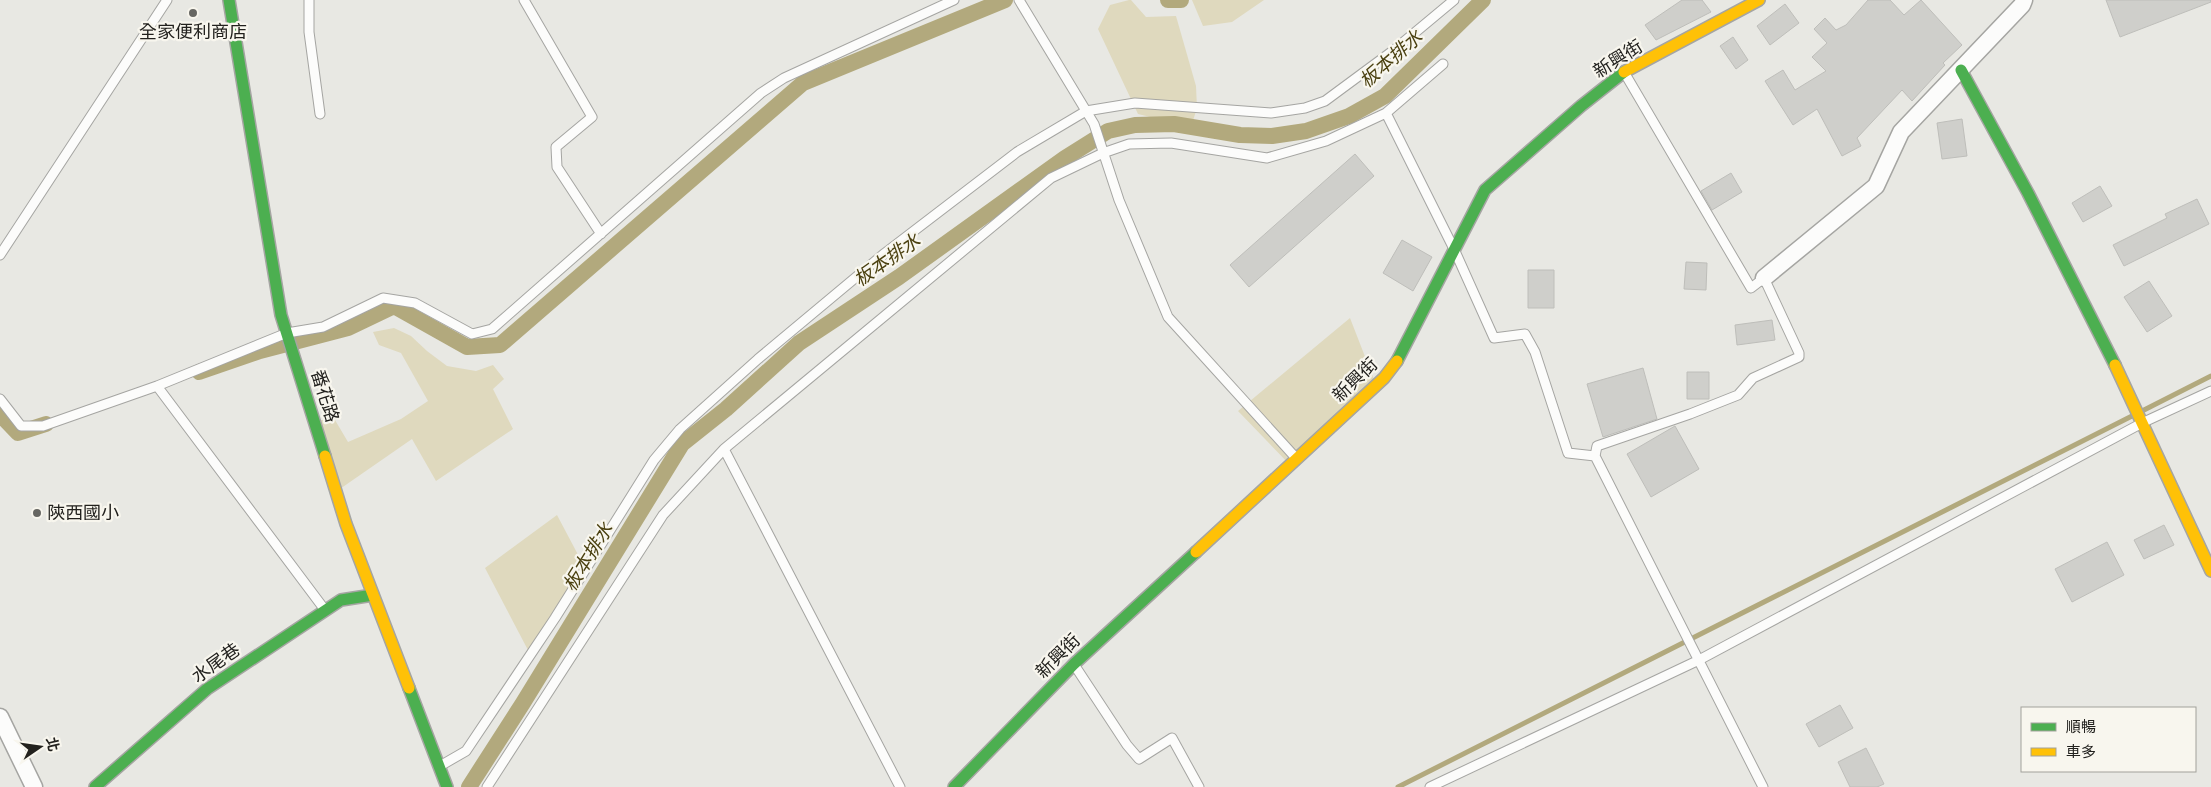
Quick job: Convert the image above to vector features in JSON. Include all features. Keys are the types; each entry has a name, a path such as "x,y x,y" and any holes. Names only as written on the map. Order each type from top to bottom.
{"street":[{"name":"番花路","path":"230,0 282,315 346,524 447,787"},
{"name":"新興街","path":"954,787 1074,664 1384,378 1400,358 1485,190 1581,106 1624,72 1708,29 1759,0"},
{"path":"1764,278 1876,186 1901,132 2022,5 2024,0"},
{"path":"1961,70 1996,131 2144,422 2211,571"},
{"name":"水尾巷","path":"95,787 207,689 326,612 341,600 373,595"},
{"path":"0,717 34,787"}],"lane":[{"path":"0,255 167,0"},
{"path":"308,0 309,32 320,114"},
{"path":"524,0 592,117 556,147 557,168 601,234"},
{"path":"0,399 21,426 43,426 157,386 287,333 323,327 383,298 415,303 472,334 492,329 768,88 784,78 954,0"},
{"path":"1019,0 1094,124 1118,200 1168,317 1296,458"},
{"path":"440,766 466,751 555,618 654,460 680,429 758,359 886,253 1017,152 1086,111 1135,103 1271,113 1305,108 1325,101 1394,50 1454,0"},
{"path":"487,787 663,515 724,448 1051,178 1104,153 1130,144 1171,143 1267,158 1326,141 1386,113 1443,64"},
{"path":"1624,72 1751,288 1764,278 1799,353 1799,357 1753,378 1738,395 1597,446 1595,456 1763,787"},
{"path":"1386,113 1454,249 1494,338 1524,334 1535,352 1568,453 1595,456"},
{"path":"157,386 326,612"},
{"path":"1430,787 1699,660 2144,422 2211,391"},
{"path":"724,448 900,787"},
{"path":"1074,664 1127,745 1139,759 1172,738 1199,787"}],"shaded area":[{"path":"1129,0 1146,17 1176,16 1196,86 1197,108 1191,127 1138,114 1098,29 1110,5"},
{"path":"1192,0 1264,0 1232,22 1203,26"},
{"path":"1350,318 1378,390 1291,466 1238,411"},
{"path":"394,328 411,336 447,366 476,371 493,365 504,379 493,389 513,429 436,481 412,439 337,491 317,420 335,420 348,442 401,419 428,401 401,353 379,345 373,332"},
{"path":"557,515 584,566 529,652 485,568"}],"building":[{"path":"1682,0 1702,0 1711,12 1656,40 1645,25"},
{"path":"1868,0 1890,0 1904,15 1921,0 1962,45 1943,63 1945,65 1912,101 1902,90 1857,138 1861,146 1842,156 1817,109 1793,125 1765,81 1783,70 1795,90 1826,71 1812,57 1827,43 1814,29 1825,18 1836,30 1846,25"},
{"path":"2106,0 2211,0 2211,2 2120,37"},
{"path":"1785,4 1799,23 1770,45 1757,26"},
{"path":"1733,37 1748,60 1736,69 1720,46"},
{"path":"1962,119 1967,156 1942,159 1937,123"},
{"path":"1355,154 1374,176 1249,287 1230,265"},
{"path":"1731,173 1742,192 1712,210 1701,191"},
{"path":"2100,186 2112,206 2083,222 2072,203"},
{"path":"2197,199 2209,224 2124,266 2113,245 2167,218 2165,214"},
{"path":"1402,240 1432,257 1413,291 1383,273"},
{"path":"1686,262 1707,263 1706,290 1684,289"},
{"path":"1528,270 1554,270 1554,308 1528,308"},
{"path":"2149,281 2172,316 2147,332 2124,297"},
{"path":"1772,320 1775,340 1737,345 1735,325"},
{"path":"1643,368 1657,419 1603,437 1587,384"},
{"path":"1687,372 1709,372 1709,399 1687,399"},
{"path":"1675,426 1699,469 1651,497 1627,454"},
{"path":"2164,525 2174,545 2144,559 2134,540"},
{"path":"2107,542 2124,575 2072,602 2055,569"},
{"path":"1840,705 1853,728 1819,747 1806,724"},
{"path":"1866,748 1884,784 1877,787 1850,787 1838,762"}],"waterway":[{"path":"199,372 260,351 348,328 394,306 467,347 500,345 803,83 1005,0"},
{"path":"1168,0 1181,0"},
{"name":"板本排水","path":"469,787 523,703 682,444 726,409 799,343 899,277 1065,158 1108,131 1135,125 1174,124 1240,135 1272,136 1306,131 1349,116 1385,96 1483,0"},
{"path":"2144,410 2211,376"},
{"path":"0,414 18,433 46,424"},
{"path":"1398,787 2132,416"}],"traffic: fast":[{"path":"229,0 281,315 325,456"},
{"path":"1961,70 2028,193 2115,365"},
{"path":"1397,361 1485,190 1581,106 1624,72"},
{"path":"954,787 1074,664 1196,552"},
{"path":"95,787 207,689 341,600 373,595"},
{"path":"409,688 447,787"}],"traffic: slow":[{"path":"1624,72 1759,0"},
{"path":"1196,552 1384,378 1397,361"},
{"path":"2115,365 2211,571"},
{"path":"325,456 346,524 409,688"}],"place":[{"name":"全家便利商店","path":"193,13"},
{"name":"陝西國小","path":"37,513"}]}
